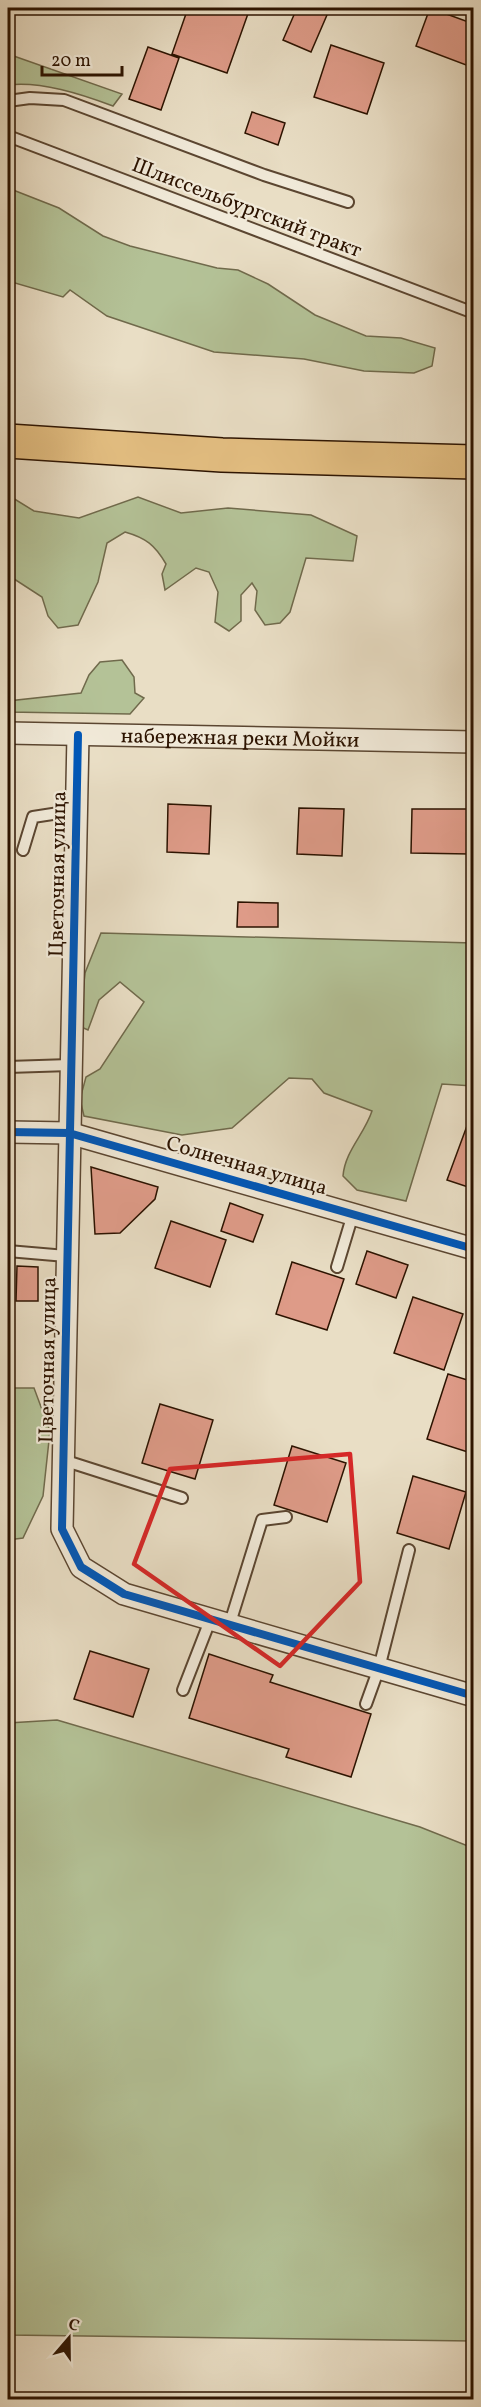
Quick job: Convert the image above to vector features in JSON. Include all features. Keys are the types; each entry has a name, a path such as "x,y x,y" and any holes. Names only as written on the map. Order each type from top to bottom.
{"main road":[{"path":"8,441 222,455 474,462"}],"street":[{"name":"набережная реки Мойки","path":"8,733 474,742"},
{"name":"Цветочная улица","path":"78,735 62,1528 81,1568 124,1594 474,1696"},
{"name":"Солнечная улица","path":"8,1132 69,1133 474,1249"}],"lane":[{"path":"8,100 30,98 64,100 264,176 348,202"},
{"name":"Шлиссельбургский тракт","path":"8,136 474,314"},
{"path":"23,850 33,817 59,813 76,814"},
{"path":"8,1067 70,1065"},
{"path":"337,1267 353,1214"},
{"path":"8,1251 66,1256"},
{"path":"63,1460 182,1498"},
{"path":"183,1690 220,1621 262,1520 286,1517"},
{"path":"366,1704 379,1668 409,1550"}],"highlighted area":[{"path":"350,1454 360,1582 280,1666 134,1564 170,1469"}],"green space":[{"path":"8,54 122,94 113,106 47,87 8,85"},
{"path":"8,188 59,208 103,236 130,246 217,268 238,270 268,284 315,315 366,336 401,338 435,348 432,366 414,373 364,371 304,359 214,352 107,316 70,290 63,297 8,281"},
{"path":"8,495 34,511 79,518 138,497 181,513 228,508 311,515 357,536 353,561 306,558 290,612 280,623 265,625 255,610 257,591 252,583 241,595 241,621 229,631 215,622 218,592 209,572 196,568 165,590 162,574 166,564 162,557 149,543 125,532 107,543 98,582 78,625 58,628 48,616 42,597 8,575"},
{"path":"122,660 134,677 135,693 144,698 130,714 8,712 8,701 81,693 89,675 100,662"},
{"path":"101,933 473,943 473,1086 442,1084 406,1201 357,1190 343,1176 347,1159 372,1111 324,1093 312,1079 289,1078 232,1128 182,1135 84,1116 80,1099 86,1077 100,1069 144,1002 120,982 99,1000 88,1030 79,1026 85,973"},
{"path":"8,1388 34,1388 50,1431 43,1496 23,1538 8,1540"},
{"path":"57,1720 420,1827 473,1848 473,2341 8,2335 8,1723"}],"building":[{"path":"188,8 250,8 227,73 172,54"},
{"path":"297,8 330,8 311,52 283,40"},
{"path":"430,8 474,24 474,68 416,46"},
{"path":"331,45 384,63 367,114 314,97"},
{"path":"148,47 179,58 161,110 129,99"},
{"path":"252,112 285,123 278,145 245,133"},
{"path":"168,804 211,806 209,854 167,852"},
{"path":"299,808 344,809 342,856 297,854"},
{"path":"412,809 471,809 470,854 411,853"},
{"path":"238,902 278,903 278,927 237,927"},
{"path":"471,1115 474,1116 474,1189 447,1180"},
{"path":"91,1167 158,1187 155,1199 120,1233 95,1234"},
{"path":"230,1203 263,1215 253,1242 221,1231"},
{"path":"171,1221 226,1240 210,1287 155,1268"},
{"path":"367,1251 408,1265 396,1298 356,1284"},
{"path":"292,1262 344,1279 327,1330 276,1314"},
{"path":"17,1266 38,1267 38,1301 16,1301"},
{"path":"413,1297 463,1314 444,1370 394,1353"},
{"path":"448,1374 474,1382 474,1454 427,1439"},
{"path":"160,1404 213,1420 195,1479 142,1463"},
{"path":"292,1446 346,1463 327,1522 274,1505"},
{"path":"413,1476 466,1492 449,1549 397,1533"},
{"path":"90,1651 149,1669 133,1717 74,1699"},
{"path":"209,1654 273,1675 270,1682 371,1714 351,1777 286,1757 289,1749 189,1718"}],"cycle path":[{"path":"78,735 62,1529 81,1567 124,1594 474,1696"},
{"path":"8,1132 69,1133 474,1249"}]}
